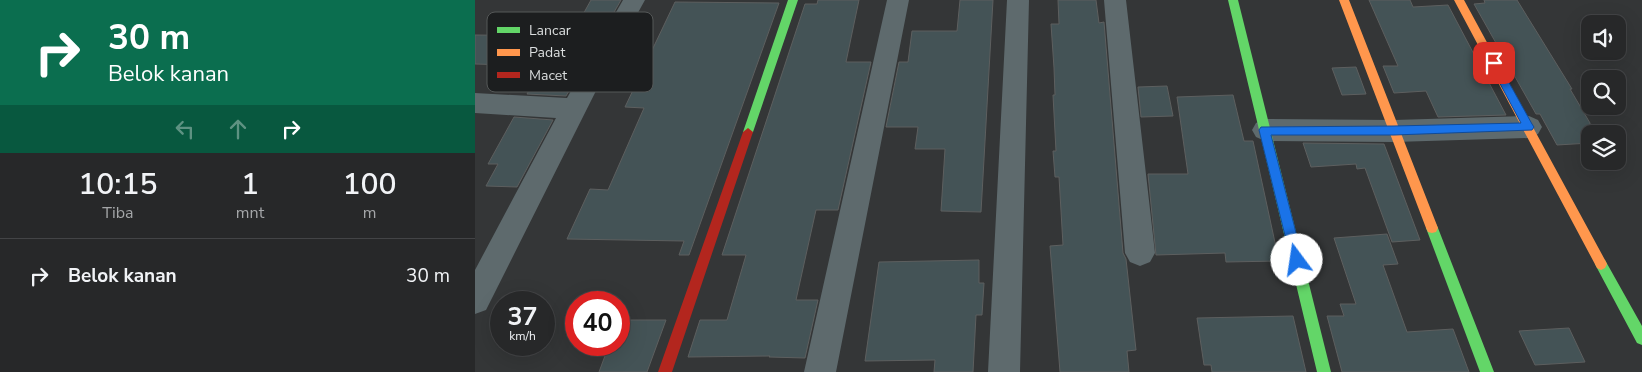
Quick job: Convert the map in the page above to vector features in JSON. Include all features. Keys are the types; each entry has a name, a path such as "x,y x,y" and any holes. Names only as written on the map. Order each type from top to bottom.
{"street":[{"path":"627,12 634,0"},
{"path":"665,372 793,0"},
{"path":"820,372 898,0"},
{"path":"1004,372 1018,0"},
{"path":"1115,0 1140,253"},
{"path":"1233,0 1324,372"},
{"path":"1344,0 1487,372"},
{"path":"1459,0 1642,339"},
{"path":"475,300 583,92"},
{"path":"475,103 574,109"},
{"path":"1265,130 1394,131 1529,127"}],"building":[{"path":"591,0 621,0 614,12 584,12"},
{"path":"818,0 859,0 846,62 871,62 838,210 816,210 796,300 818,300 805,358 770,356 688,357 700,320 727,320 746,255 722,255 805,4 817,4"},
{"path":"960,0 993,0 981,212 941,211 945,149 915,149 918,127 886,127 899,62 908,62 912,31 957,31"},
{"path":"1058,0 1096,0 1099,23 1104,22 1123,253 1126,259 1136,350 1127,351 1129,372 1060,372 1050,246 1063,245 1059,177 1055,177 1053,151 1056,151 1051,24 1059,24"},
{"path":"1369,0 1410,0 1413,7 1448,5 1506,115 1438,117 1426,91 1394,93 1383,66 1398,66"},
{"path":"1484,0 1517,0 1572,89 1570,89 1581,108 1581,115 1585,115 1590,123 1590,125 1581,125 1581,144 1557,145 1540,114 1536,114 1474,4 1485,3"},
{"path":"675,2 779,3 689,255 679,255 684,241 567,239 590,189 608,190 644,108 625,107 632,92 653,92 653,48"},
{"path":"475,35 487,35 487,64 475,64"},
{"path":"1356,67 1366,94 1342,95 1332,68"},
{"path":"1167,86 1173,116 1141,117 1138,87"},
{"path":"528,92 568,92 566,96 527,94"},
{"path":"1233,95 1244,141 1253,141 1279,261 1226,262 1225,253 1156,255 1148,174 1188,174 1177,97"},
{"path":"514,117 553,120 517,187 486,186 498,164 488,164"},
{"path":"1303,143 1384,144 1420,240 1392,242 1365,168 1357,169 1356,164 1311,167"},
{"path":"1387,234 1398,264 1383,265 1407,332 1453,329 1469,372 1342,372 1327,316 1344,316 1340,304 1356,304 1334,238"},
{"path":"979,260 979,283 984,283 982,315 976,315 973,372 934,372 935,360 865,361 879,262"},
{"path":"1293,316 1306,372 1212,372 1211,365 1204,365 1197,318"},
{"path":"630,320 666,320 647,372 599,372 605,356 630,356"},
{"path":"1569,328 1585,362 1535,365 1519,331"}],"traffic: fast":[{"path":"748,132 793,0"},
{"path":"1233,0 1324,372"},
{"path":"1432,228 1487,372"},
{"path":"1601,264 1642,339"}],"traffic: slow":[{"path":"1344,0 1432,228"},
{"path":"1459,0 1601,264"}],"traffic: jam":[{"path":"665,372 748,132"}],"route":[{"path":"1297,260 1265,130 1394,131 1529,127 1494,63"}]}
